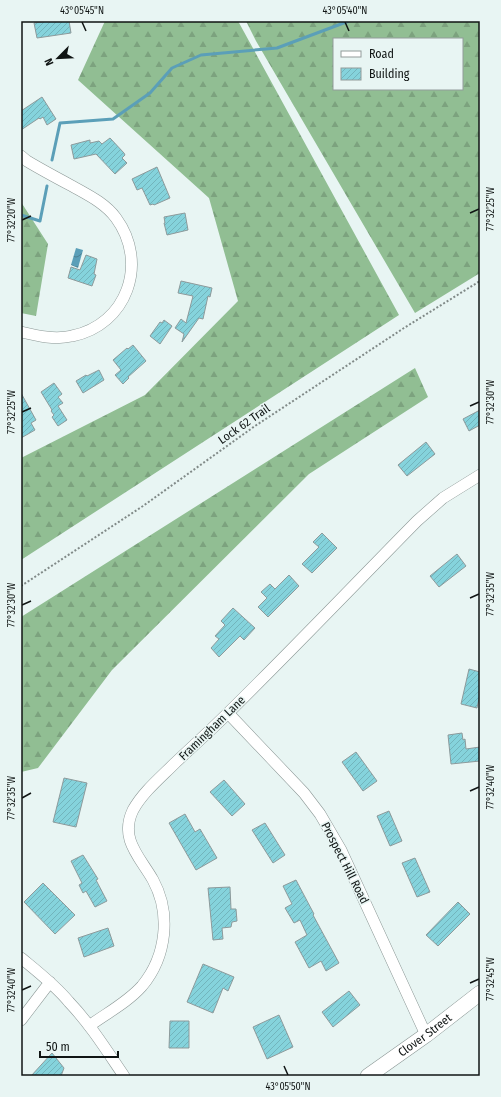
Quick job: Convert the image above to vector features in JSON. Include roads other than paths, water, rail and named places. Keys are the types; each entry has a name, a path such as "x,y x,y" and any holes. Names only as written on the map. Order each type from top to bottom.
{"main road":[{"name":"Clover Street","path":"368,1076 426,1035 480,993"}],"street":[{"path":"21,156 27,161 96,200 109,210 125,234 131,258 131,270 130,282 126,294 119,306 104,322 94,328 72,336 61,338 49,338 21,332"},
{"name":"Framingham Lane","path":"89,1026 128,998 141,986 151,973 158,958 162,943 164,926 163,908 159,893 147,870 135,852 128,827 133,811 145,793 228,713 417,521 443,498 480,475"},
{"name":"Prospect Hill Road","path":"228,713 304,793 327,825 341,850 426,1035"},
{"path":"21,958 50,982 69,1002 89,1026 124,1076"},
{"path":"21,1020 50,982"}],"water":[{"path":"76,248 83,250 78,268 71,265"}],"waterway":[{"path":"52,160 60,123 113,119 150,93 172,68 201,55 277,48 349,21"},
{"path":"21,215 40,221 47,186"}]}
